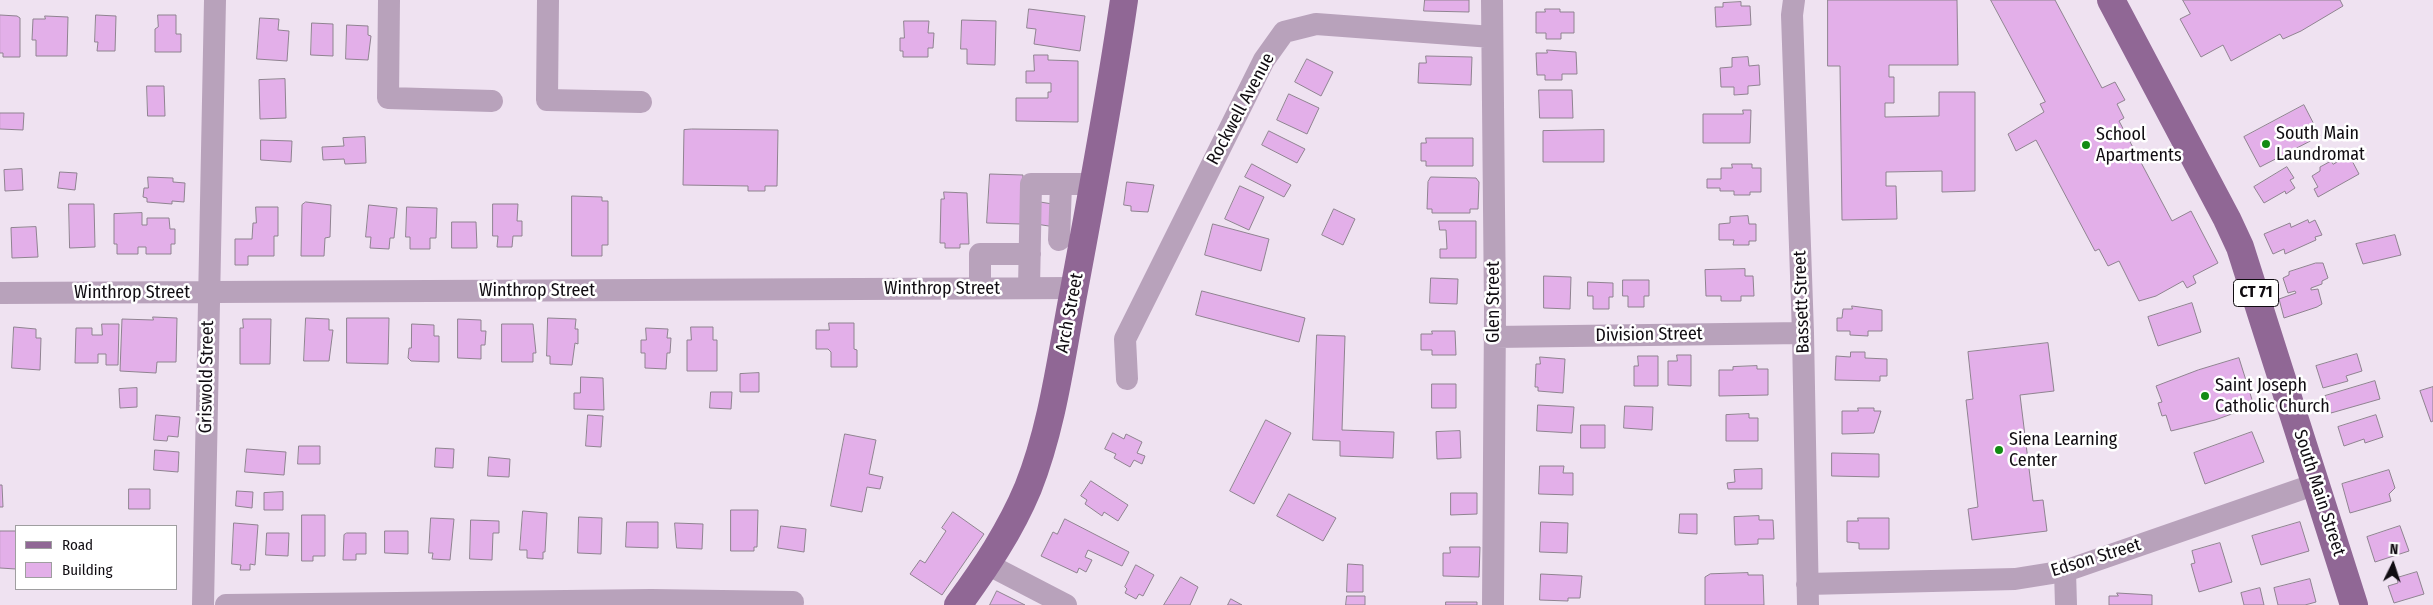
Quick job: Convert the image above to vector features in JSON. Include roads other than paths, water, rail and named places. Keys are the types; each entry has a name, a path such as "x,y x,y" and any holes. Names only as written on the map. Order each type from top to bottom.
{"main road":[{"name":"Arch Street","path":"958,605 987,564 1017,512 1040,455 1054,398 1074,288 1071,241 1093,184 1124,0"},
{"name":"South Main Street","path":"2111,0 2240,247 2354,605"}],"street":[{"name":"Griswold Street","path":"203,605 215,0"},
{"path":"389,0 388,98 492,101"},
{"path":"548,0 547,100 641,102"},
{"name":"Glen Street","path":"1492,0 1493,605"},
{"name":"Bassett Street","path":"1794,0 1792,15 1803,333 1808,594"},
{"name":"Rockwell Avenue","path":"1127,379 1124,339 1264,60 1284,32 1316,24 1492,37"},
{"path":"1029,288 1031,184 1093,184"},
{"path":"980,288 980,254 1071,241 1061,184"},
{"name":"Winthrop Street","path":"0,293 1074,288"},
{"name":"Division Street","path":"1494,337 1803,333"},
{"name":"Edson Street","path":"1808,594 2015,579 2065,571 2316,484"},
{"path":"987,564 1066,605"},
{"path":"2065,571 2066,605"},
{"path":"226,605 793,602"}],"place":[{"name":"South Main Laundromat","path":"2266,144"},
{"name":"School Apartments","path":"2086,145"},
{"name":"Saint Joseph Catholic Church","path":"2205,396"},
{"name":"Siena Learning Center","path":"1999,450"}]}
